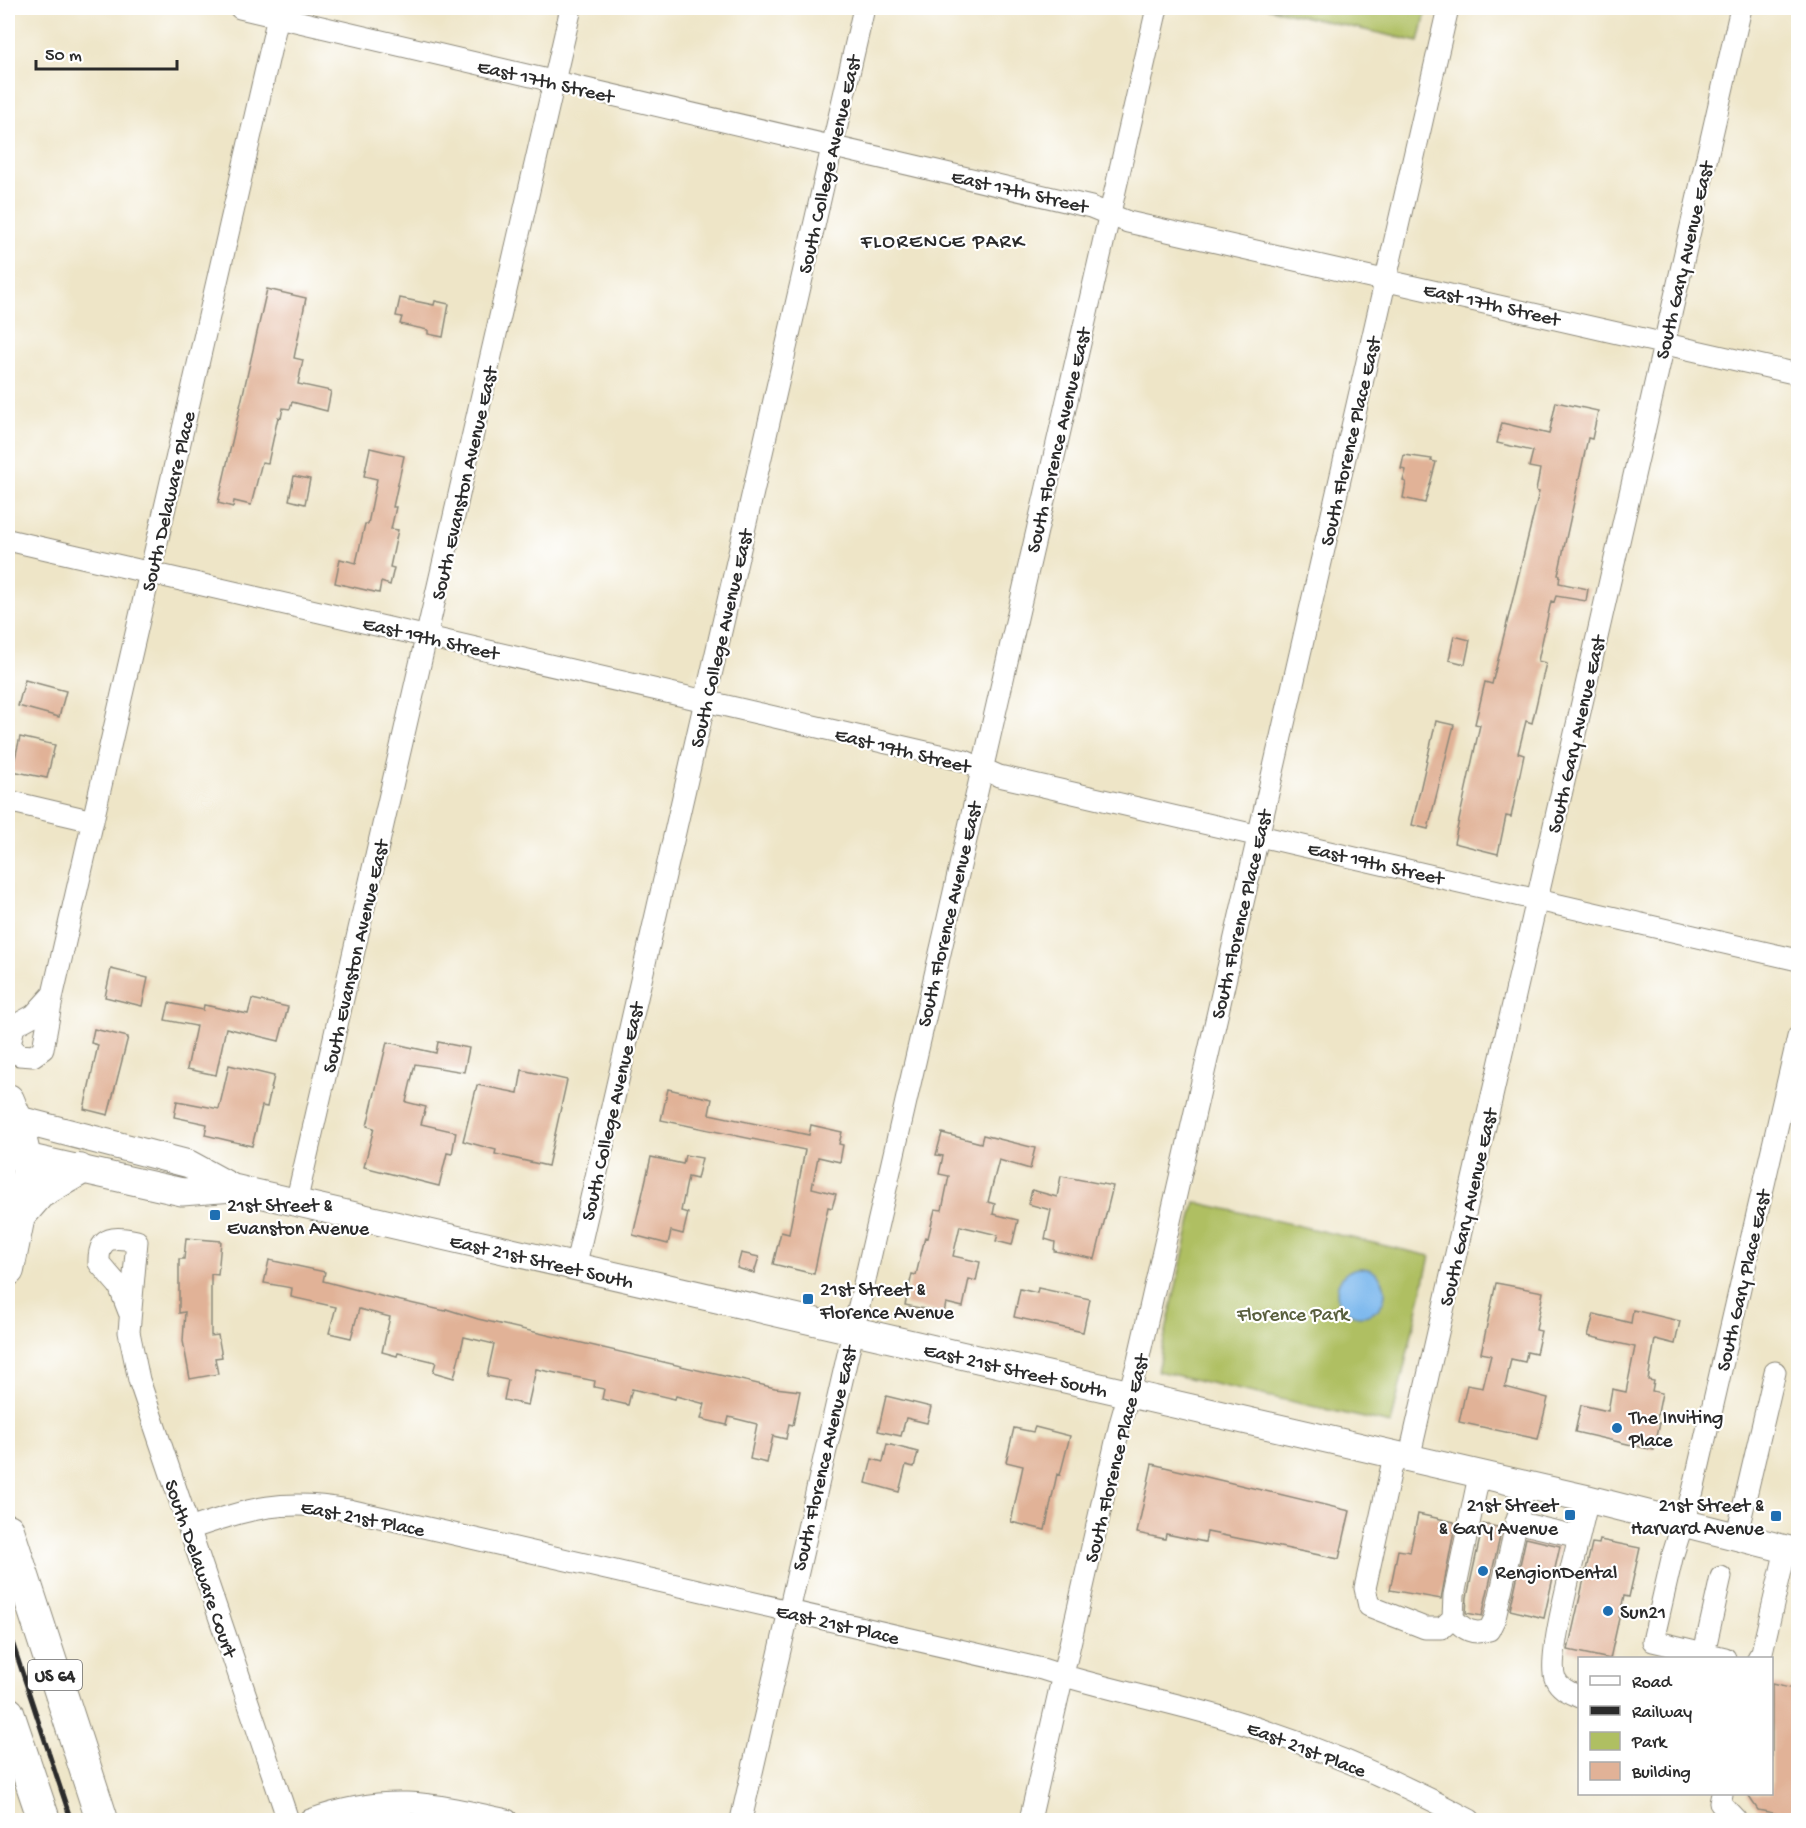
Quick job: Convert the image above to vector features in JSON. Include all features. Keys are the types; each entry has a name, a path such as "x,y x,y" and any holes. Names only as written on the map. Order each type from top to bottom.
{"highway":[{"path":"8,1270 28,1171 17,1155 10,1112"},
{"path":"19,1216 39,1193 79,1170"},
{"name":"US 64","path":"8,1530 102,1821"},
{"path":"8,1713 44,1821"}],"main road":[{"name":"East 21st Street South","path":"10,1112 189,1164 233,1188 1479,1476 1588,1499 1792,1551"},
{"name":"East 21st Street South","path":"17,1155 182,1192 233,1188"}],"street":[{"name":"East 17th Street","path":"240,8 279,12 554,81 1092,207 1128,222 1798,374"},
{"name":"South Evanston Avenue East","path":"296,1203 571,8"},
{"name":"South College Avenue East","path":"574,1268 864,8"},
{"name":"South Florence Avenue East","path":"741,1821 1157,8"},
{"name":"South Florence Place East","path":"1030,1821 1448,8"},
{"name":"South Gary Avenue East","path":"1452,1618 1442,1628 1425,1628 1370,1606 1366,1601 1365,1588 1401,1458 1538,899 1741,8"},
{"name":"South Delaware Place","path":"53,994 279,12"},
{"name":"East 19th Street","path":"8,540 965,761 999,776 1798,960"},
{"path":"8,801 93,821"},
{"name":"South Gary Place East","path":"1704,1653 1653,1641 1673,1554 1693,1491 1798,1037"},
{"name":"South Delaware Court","path":"129,1312 132,1353 139,1380 288,1821"},
{"path":"1736,1538 1774,1372"},
{"path":"1479,1476 1454,1595 1452,1618 1467,1631 1478,1633 1489,1630 1495,1618 1525,1485"},
{"path":"1578,1696 1563,1689 1554,1676 1557,1632 1588,1499"},
{"name":"East 21st Place","path":"189,1529 264,1506 292,1503 325,1506 1064,1676 1242,1723 1332,1754 1429,1798 1470,1821"},
{"path":"1516,1522 1579,1537"},
{"path":"1759,1657 1792,1551"},
{"path":"1718,1657 1704,1653 1721,1577"},
{"path":"1717,1797 1736,1821"},
{"path":"310,1821 361,1804 389,1802 441,1805 507,1821"}],"green space":[{"path":"1267,8 1427,8 1419,42"},
{"name":"Florence Park","path":"1195,1202 1430,1256 1391,1424 1157,1371"}],"water":[{"path":"1361,1268 1378,1275 1385,1292 1378,1309 1361,1316 1344,1309 1337,1292 1344,1275"}],"building":[{"path":"267,289 306,298 294,358 303,360 298,384 331,391 327,411 292,402 290,409 283,408 281,418 278,417 268,463 262,462 251,505 234,501 233,507 218,503"},
{"path":"400,298 434,305 435,301 449,304 443,337 428,334 428,330 400,324 402,317 396,316"},
{"path":"1556,402 1598,411 1592,439 1588,438 1558,575 1560,575 1559,583 1588,589 1586,601 1556,596 1554,602 1551,601 1538,661 1546,663 1532,723 1526,721 1518,753 1524,755 1511,817 1506,816 1498,854 1454,843 1480,725 1475,724 1485,682 1492,684 1539,492 1536,491 1540,469 1529,467 1533,451 1497,443 1502,423 1549,434"},
{"path":"370,448 404,456 393,507 396,507 391,529 398,530 390,567 394,568 390,585 381,582 379,593 335,583 340,559 356,563 365,524 368,524 377,479 364,476"},
{"path":"1404,455 1432,459 1431,461 1436,462 1425,503 1403,498 1406,482 1403,481 1406,470 1401,469"},
{"path":"294,476 310,479 305,504 289,500"},
{"path":"1454,636 1470,640 1465,664 1449,660"},
{"path":"25,680 66,691 59,717 18,706"},
{"path":"1436,721 1454,725 1428,829 1412,825"},
{"path":"20,737 55,745 47,778 12,771"},
{"path":"111,969 148,978 142,1006 105,997"},
{"path":"252,999 288,1007 279,1041 226,1028 216,1075 187,1069 196,1026 165,1020 169,1003 203,1010 204,1005 248,1014"},
{"path":"94,1029 128,1037 108,1115 84,1109 98,1045 91,1043"},
{"path":"387,1042 436,1053 438,1042 469,1048 464,1072 415,1064 406,1102 426,1107 421,1124 456,1132 452,1154 447,1153 439,1186 364,1167 374,1128 367,1126"},
{"path":"229,1065 274,1076 267,1107 262,1106 252,1146 205,1135 207,1124 174,1117 177,1101 219,1109"},
{"path":"522,1070 567,1080 548,1166 495,1154 496,1150 463,1141 477,1085 518,1093"},
{"path":"668,1089 712,1099 709,1114 809,1135 811,1125 842,1132 839,1144 843,1145 840,1162 818,1157 812,1188 836,1194 832,1208 828,1207 814,1274 773,1264 781,1232 789,1234 805,1150 661,1120"},
{"path":"942,1133 981,1143 983,1135 1035,1148 1030,1169 999,1160 988,1202 995,1204 993,1214 1018,1220 1012,1245 996,1241 998,1235 960,1226 953,1256 980,1262 976,1281 969,1279 963,1307 946,1303 944,1313 905,1305 912,1274 916,1275 925,1237 928,1238 935,1209 942,1210 949,1176 939,1174 943,1156 936,1155"},
{"path":"685,1155 702,1158 697,1179 688,1177 681,1211 688,1213 683,1234 671,1231 668,1244 633,1235 651,1157 683,1164"},
{"path":"1061,1176 1113,1186 1095,1259 1054,1251 1055,1242 1045,1239 1051,1210 1028,1204 1032,1190 1057,1197"},
{"path":"186,1238 221,1241 218,1275 211,1274 211,1336 218,1335 222,1357 215,1358 218,1374 190,1379 183,1341 185,1312 179,1313 179,1259 184,1259"},
{"path":"741,1253 759,1257 754,1273 737,1268"},
{"path":"269,1260 325,1272 323,1281 388,1298 445,1311 446,1309 478,1319 775,1388 800,1391 793,1425 789,1424 786,1439 773,1436 767,1463 750,1459 757,1424 729,1417 727,1425 701,1419 705,1404 676,1396 675,1399 632,1389 628,1405 602,1399 604,1389 594,1387 595,1381 536,1369 528,1405 504,1400 508,1380 487,1376 494,1344 464,1337 454,1378 433,1372 436,1362 398,1353 397,1356 382,1352 390,1317 359,1309 351,1338 329,1333 336,1307 291,1297 292,1288 264,1283"},
{"path":"1496,1283 1543,1292 1536,1330 1541,1331 1536,1354 1527,1352 1525,1362 1511,1359 1505,1387 1548,1398 1538,1439 1459,1422 1467,1385 1483,1388 1491,1355 1481,1353"},
{"path":"1038,1288 1090,1299 1083,1332 1014,1317 1020,1289 1037,1293"},
{"path":"1633,1310 1680,1321 1675,1344 1655,1339 1648,1380 1654,1381 1652,1391 1662,1393 1656,1423 1660,1423 1654,1450 1575,1432 1581,1405 1608,1411 1612,1389 1626,1392 1635,1347 1588,1336 1594,1314 1631,1323"},
{"path":"886,1396 931,1407 927,1423 906,1418 901,1436 878,1431"},
{"path":"1035,1427 1070,1436 1060,1475 1057,1474 1045,1530 1011,1522 1023,1466 1006,1462 1014,1428 1033,1432"},
{"path":"887,1444 918,1452 914,1467 906,1465 899,1492 866,1483 872,1459 883,1462"},
{"path":"1152,1464 1350,1511 1339,1559 1207,1532 1205,1542 1166,1534 1165,1539 1137,1533"},
{"path":"1418,1514 1454,1522 1441,1599 1390,1590 1398,1550 1410,1552"},
{"name":"RengionDental","path":"1483,1524 1502,1528 1482,1616 1466,1613 1467,1597"},
{"path":"1526,1538 1560,1546 1544,1618 1510,1610"},
{"path":"1600,1540 1640,1548 1629,1597 1624,1596 1610,1657 1568,1650 1592,1543 1599,1544"},
{"path":"1773,1684 1798,1690 1798,1818 1758,1810 1748,1795 1773,1795"}],"railway":[{"path":"8,1629 71,1820"}],"place":[{"name":"21st Street & Evanston Avenue","path":"215,1215"},
{"name":"21st Street & Florence Avenue","path":"808,1299"},
{"name":"The Inviting Place","path":"1617,1428"},
{"name":"21st Street & Gary Avenue","path":"1570,1515"},
{"name":"21st Street & Harvard Avenue","path":"1776,1516"},
{"name":"RengionDental","path":"1483,1571"},
{"name":"Sun21","path":"1608,1611"}],"district":[{"name":"FLORENCE PARK","path":"943,240"}]}
